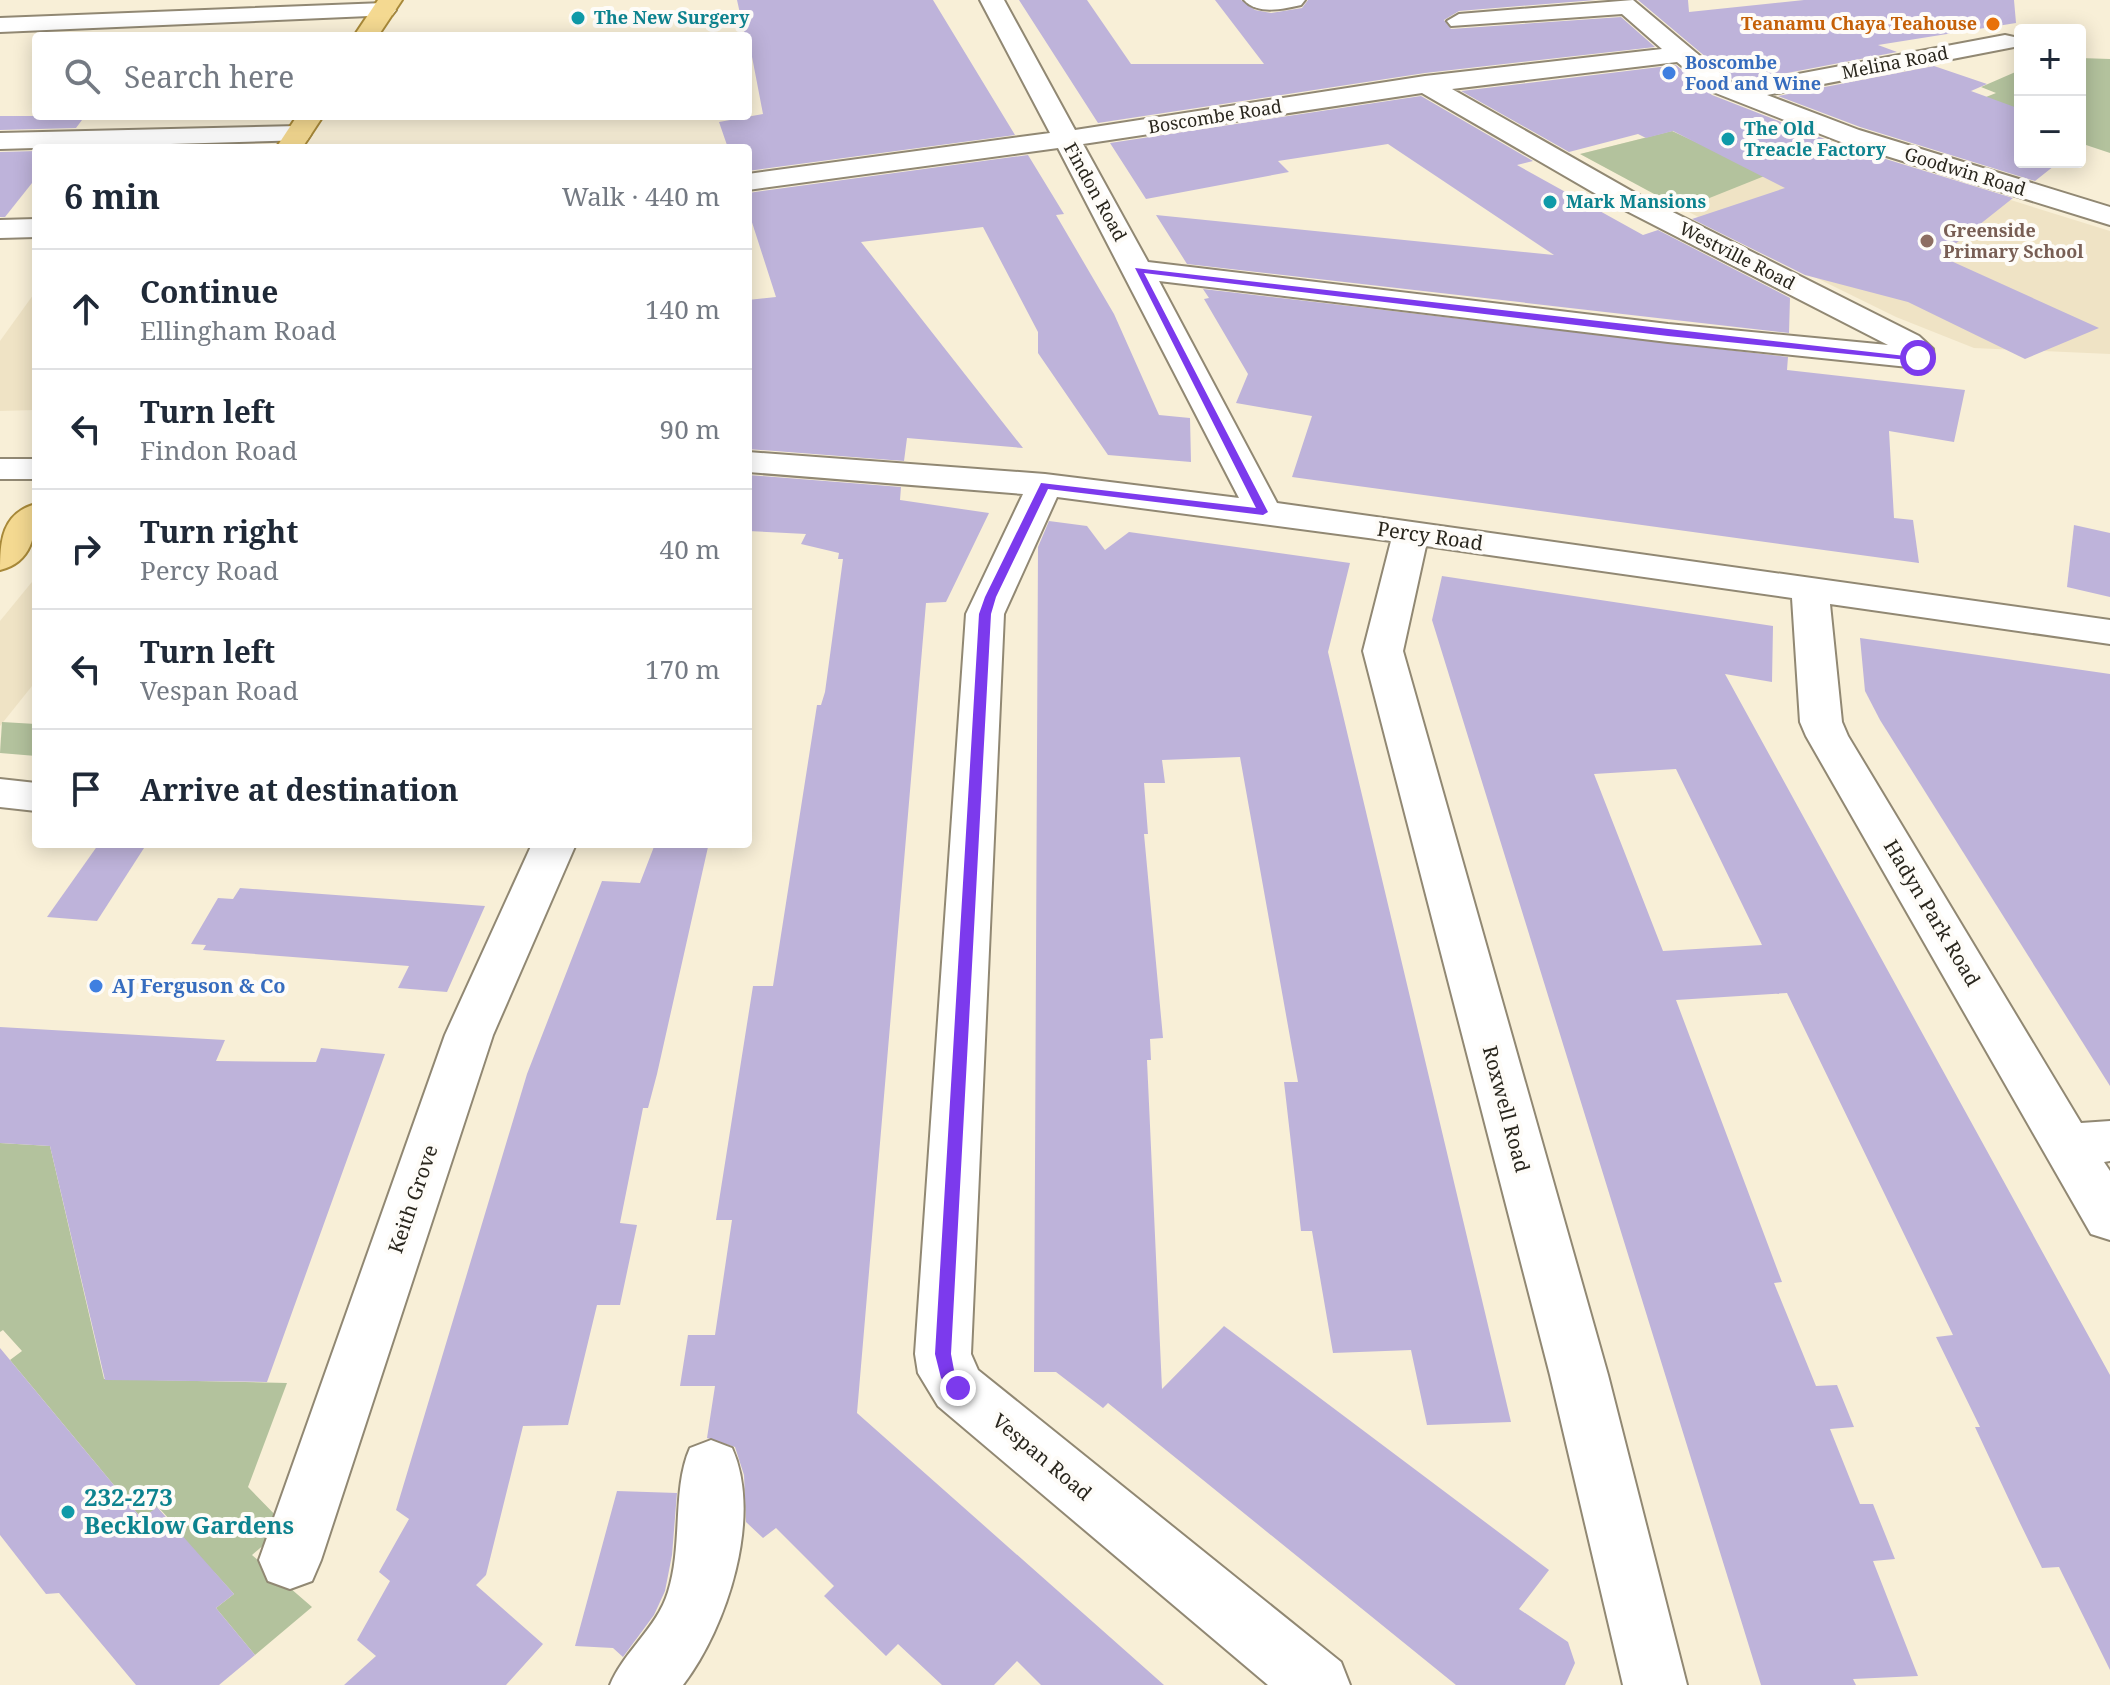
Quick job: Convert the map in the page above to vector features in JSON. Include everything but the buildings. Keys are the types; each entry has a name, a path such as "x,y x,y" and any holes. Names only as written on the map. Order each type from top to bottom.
{"main road":[{"path":"369,32 387,5"},
{"path":"0,559 32,520"}],"street":[{"name":"Findon Road","path":"992,0 1138,270 1263,512"},
{"path":"1256,0 1265,3 1293,0"},
{"path":"1459,21 1652,0"},
{"name":"Goodwin Road","path":"1623,3 1722,87 1850,136 2110,216"},
{"path":"0,25 387,5"},
{"name":"Melina Road","path":"1738,93 2005,42"},
{"name":"Boscombe Road","path":"752,181 1068,140 1530,68 1682,54"},
{"name":"Westville Road","path":"1138,270 1668,333 1918,358 1917,349 1908,343 1625,199 1425,84"},
{"path":"0,141 299,133"},
{"path":"0,229 32,228"},
{"name":"Percy Road","path":"752,462 1045,485 1263,512 2110,632"},
{"path":"0,469 32,469"},
{"name":"Vespan Road","path":"1045,485 985,614 943,1354 947,1373 958,1388 1318,1685"},
{"name":"Roxwell Road","path":"1411,533 1383,651 1579,1375 1655,1685"},
{"name":"Hadyn Park Road","path":"1810,590 1821,722 1827,736 2089,1143 2110,1218"},
{"path":"0,793 32,797"},
{"name":"Keith Grove","path":"290,1560 469,1035 552,848"},
{"path":"642,1685 681,1634 705,1577 712,1531 711,1467"}],"shaded area":[{"name":"Greenside Primary School","path":"1672,131 1762,173 1863,154 2110,231 2110,354 1974,348 1896,317 1764,252 1580,154"},
{"path":"32,297 32,410 0,411 0,341"},
{"path":"32,582 32,686 0,726 0,621"}],"green space":[{"path":"2086,58 2110,59 2110,153 2086,145"},
{"path":"2014,73 2014,121 1966,105 1996,93 1981,87"},
{"path":"1672,131 1767,175 1682,209 1580,154"},
{"path":"2,722 32,724 32,756 0,753"},
{"path":"0,1143 50,1146 104,1379 287,1383 248,1487 286,1526 252,1555 312,1607 255,1655 216,1608 234,1594 215,1573 156,1535 172,1522 158,1507 142,1519 10,1360 22,1351 3,1330 0,1332"}],"place":[{"name":"The New Surgery","path":"578,18"},
{"name":"Teanamu Chaya Teahouse","path":"1993,24"},
{"name":"Boscombe Food and Wine","path":"1669,73"},
{"name":"The Old Treacle Factory","path":"1728,139"},
{"name":"Mark Mansions","path":"1550,202"},
{"name":"Greenside Primary School","path":"1927,241"},
{"name":"AJ Ferguson & Co","path":"96,986"},
{"name":"232-273 Becklow Gardens","path":"68,1512"}],"route":[{"path":"958,1388 947,1373 943,1354 985,614 990,597 1045,485 1263,512 1224,431 1138,270 1668,333 1918,358"}]}
